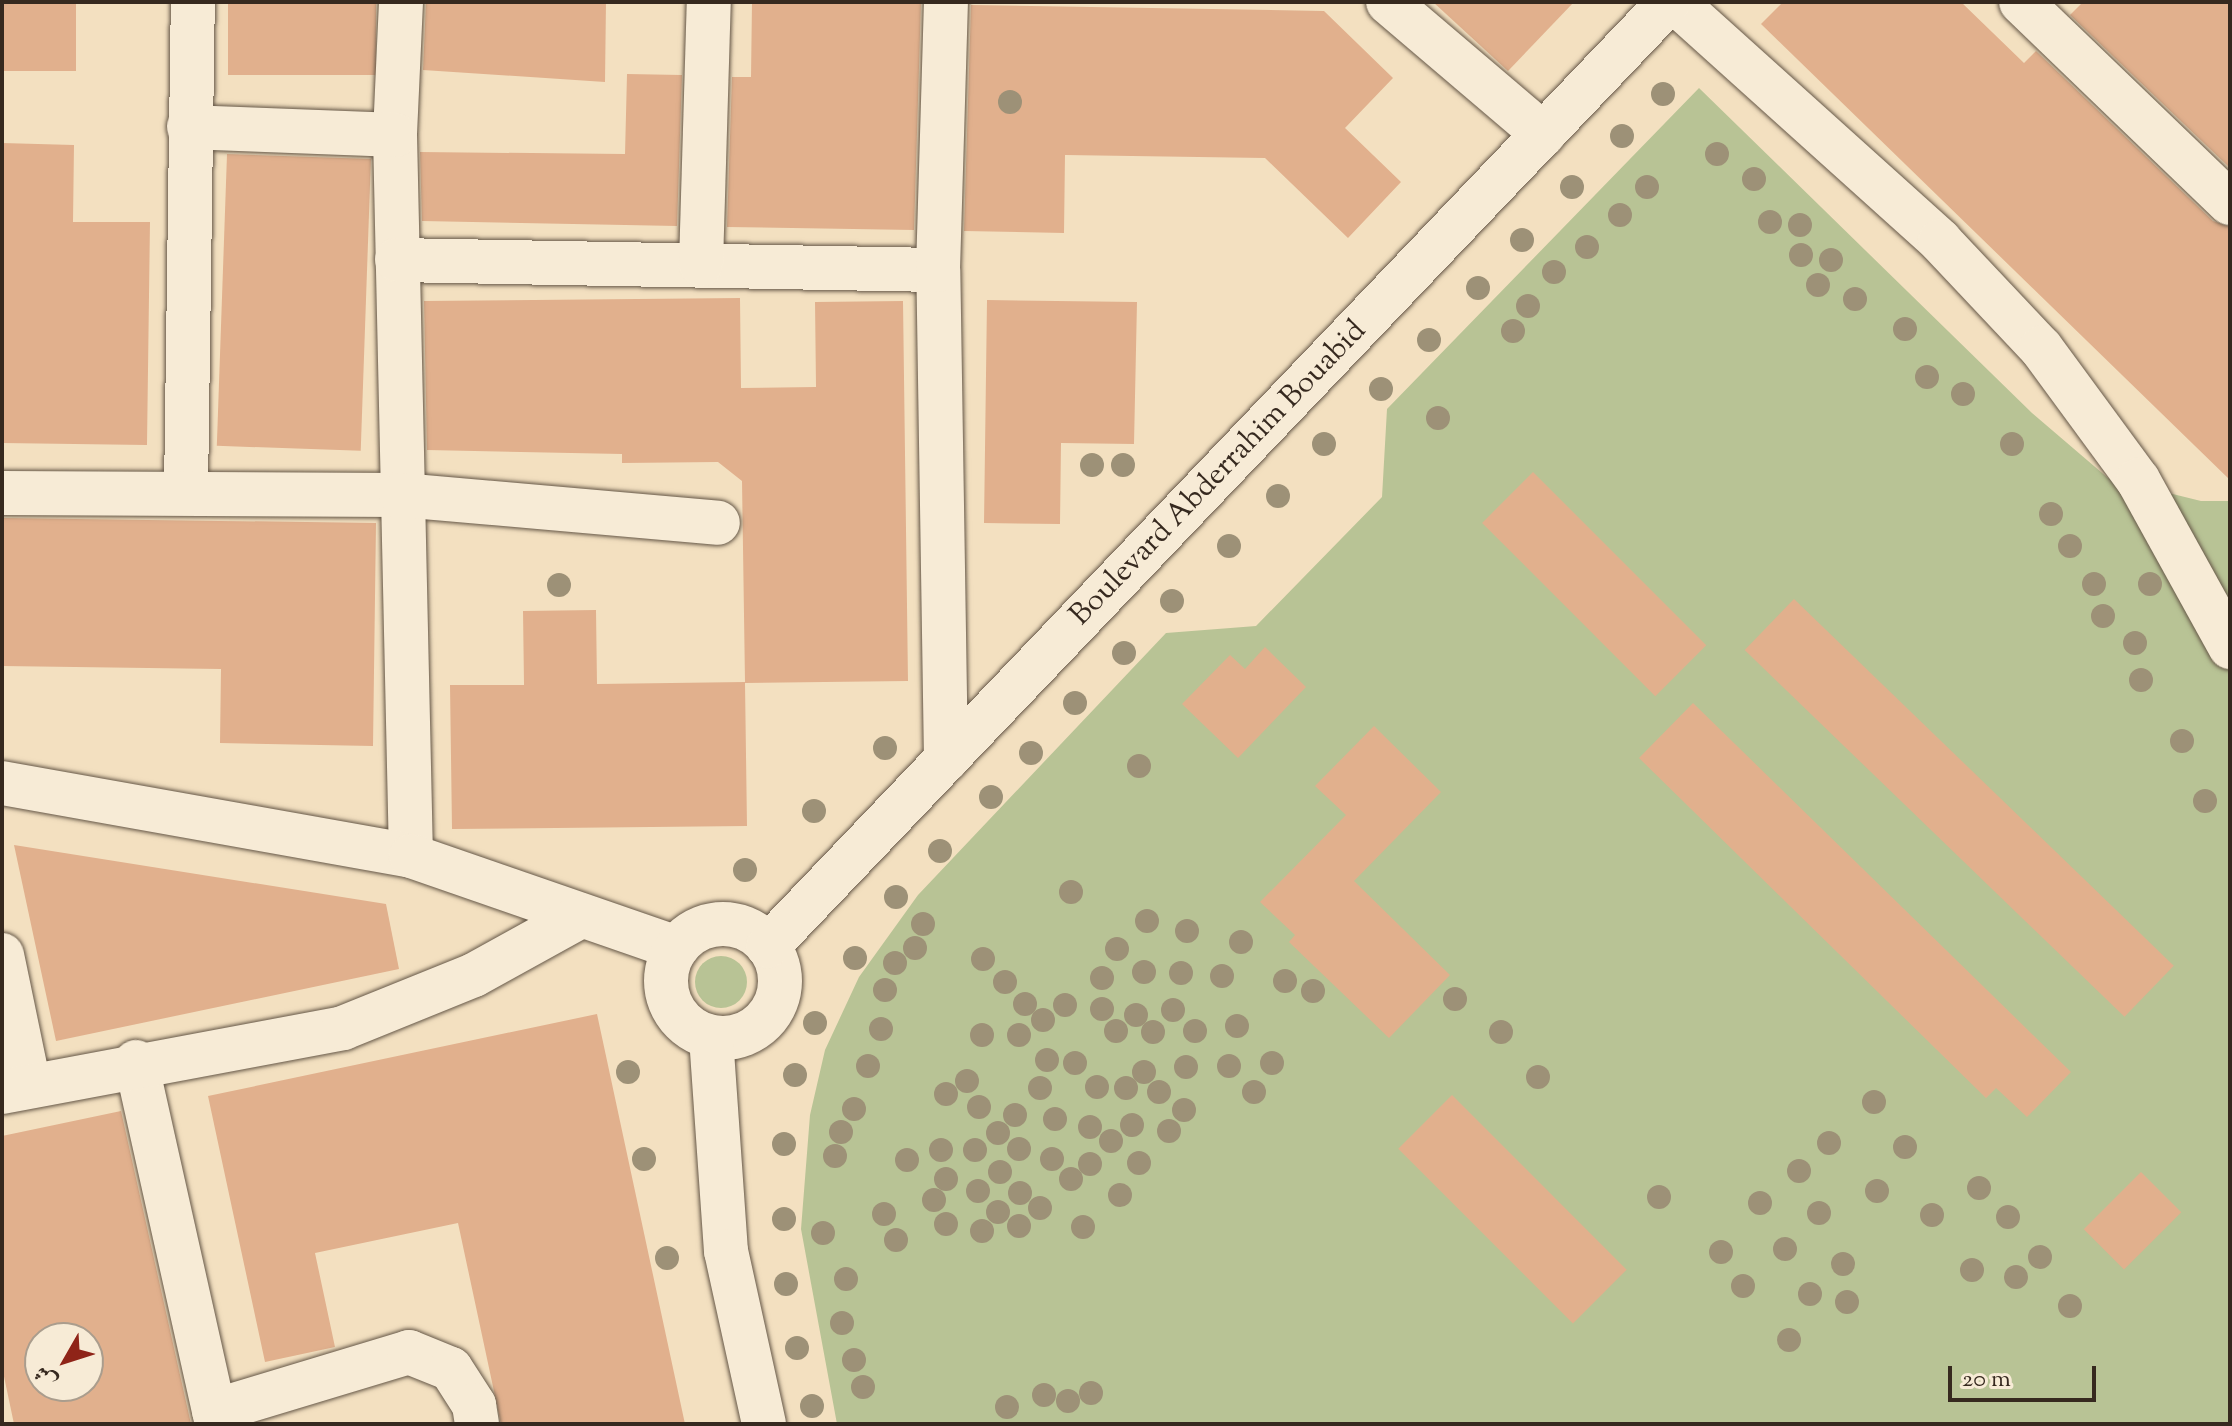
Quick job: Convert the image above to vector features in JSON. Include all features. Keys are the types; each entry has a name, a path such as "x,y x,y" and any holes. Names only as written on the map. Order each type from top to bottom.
{"street":[{"path":"186,491 193,2"},
{"path":"401,2 395,135 411,856"},
{"path":"701,264 709,2"},
{"path":"946,2 938,270 946,760"},
{"path":"1388,2 1543,134"},
{"path":"1672,2 1940,241 2041,348 2138,480 2230,647"},
{"name":"Boulevard Abderrahim Bouabid","path":"768,946 1672,2"},
{"path":"2021,2 2230,203"},
{"path":"189,127 395,135"},
{"path":"397,260 938,270"},
{"path":"2,493 186,491 401,495 718,523"},
{"path":"2,783 411,856 579,917 676,948"},
{"path":"2,955 16,1088 136,1062 343,1028 474,975 579,917"},
{"path":"722,924 740,926 768,946 780,990 771,1012 755,1029 711,1037 683,1022 670,1002 666,978 676,948 704,927 722,924"},
{"path":"711,1037 726,1251 764,1424"},
{"path":"136,1062 216,1418 409,1352 451,1369 474,1405 477,1424"}],"green space":[{"path":"1699,88 2032,413 2108,478 2201,501 2230,501 2230,1424 837,1424 801,1229 810,1115 825,1050 859,977 918,895 1166,633 1256,626 1382,497 1387,409"},
{"path":"721,956 739,964 747,982 739,1000 721,1008 703,1000 695,982 703,964"}],"building":[{"path":"2,2 76,2 76,71 2,71"},
{"path":"228,2 376,2 376,75 228,75"},
{"path":"426,2 606,2 605,82 423,70"},
{"path":"752,2 921,2 914,230 727,227 732,77 751,77"},
{"path":"1433,2 1574,2 1508,71"},
{"path":"1783,2 1961,2 2024,63 2036,51 2213,221 2230,227 2230,480 1761,24"},
{"path":"2083,2 2230,2 2230,168 2070,15"},
{"path":"971,5 1324,11 1393,78 1345,128 1401,182 1348,238 1265,158 1065,155 1064,233 964,231"},
{"path":"627,74 682,75 677,226 422,221 420,152 625,154"},
{"path":"2,143 74,145 73,222 150,222 147,445 2,443"},
{"path":"227,154 371,159 361,451 217,446"},
{"path":"740,298 741,388 816,387 815,302 903,301 908,681 745,683 747,826 452,829 450,685 524,685 523,611 596,610 597,684 745,682 742,481 718,462 622,463 622,454 427,450 424,301"},
{"path":"987,300 1137,302 1134,444 1061,443 1060,524 984,523"},
{"path":"1533,472 1706,645 1655,696 1482,523"},
{"path":"2,518 376,523 373,746 220,743 221,669 2,666"},
{"path":"1794,599 2174,966 2124,1017 1745,650"},
{"path":"1265,647 1306,687 1238,758 1182,704 1230,655 1245,669"},
{"path":"1693,703 2071,1072 2027,1117 1996,1088 1986,1098 1639,758"},
{"path":"1374,726 1441,792 1354,881 1450,975 1389,1038 1289,942 1295,935 1260,902 1346,815 1315,786"},
{"path":"14,845 386,904 399,969 56,1041"},
{"path":"597,1014 685,1424 501,1424 458,1223 315,1253 335,1347 265,1362 208,1096"},
{"path":"1452,1095 1627,1270 1573,1323 1398,1149"},
{"path":"121,1111 191,1424 14,1424 2,1367 2,1136"},
{"path":"2141,1172 2181,1212 2124,1270 2084,1229"}]}
